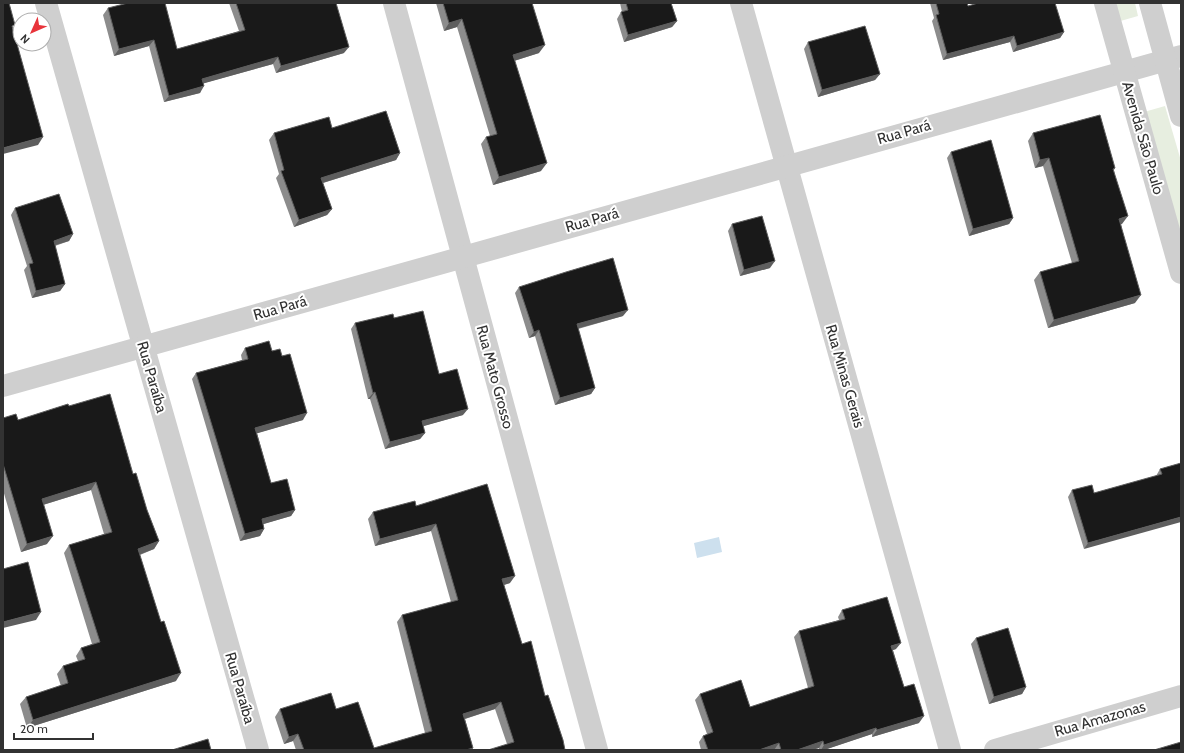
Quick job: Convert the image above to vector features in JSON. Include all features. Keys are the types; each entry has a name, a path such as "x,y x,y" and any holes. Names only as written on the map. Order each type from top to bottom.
{"street":[{"name":"Rua Paraíba","path":"46,3 258,750"},
{"name":"Rua Mato Grosso","path":"394,3 597,750"},
{"name":"Rua Minas Gerais","path":"741,3 950,750"},
{"name":"Avenida São Paulo","path":"1105,3 1181,272"},
{"path":"1150,3 1173,58 1181,116"},
{"name":"Rua Pará","path":"3,386 786,165 1173,58"},
{"name":"Rua Amazonas","path":"996,750 1181,696"}],"shaded area":[{"path":"1112,3 1135,3 1138,16 1117,22"},
{"path":"1165,106 1181,161 1181,241 1144,112"}],"water":[{"path":"719,537 722,552 697,558 694,543"}],"building":[{"path":"3,3 9,3 12,14 12,52 19,52 43,137 3,148"},
{"path":"128,3 165,3 177,49 245,30 236,3 336,3 349,47 281,66 278,57 202,79 204,86 169,96 154,40 119,49 108,8"},
{"path":"443,3 532,3 545,45 513,55 547,163 499,177 486,137 497,134 462,19 449,23"},
{"path":"626,3 671,3 677,21 628,35 621,12 628,10"},
{"path":"936,3 967,3 968,6 978,3 1055,3 1064,32 1017,46 1014,36 947,54 936,15 939,14"},
{"path":"865,26 880,74 822,90 808,42"},
{"path":"386,111 400,153 321,178 332,209 299,220 281,171 284,170 274,133 329,117 332,128"},
{"path":"1100,115 1115,168 1113,169 1128,216 1119,219 1141,295 1054,320 1040,272 1079,261 1049,158 1040,160 1033,133"},
{"path":"991,140 1013,218 973,229 951,152"},
{"path":"59,194 73,234 54,241 65,284 36,291 29,264 33,263 15,208"},
{"path":"762,216 775,261 744,270 732,224"},
{"path":"613,258 628,310 577,324 595,388 560,398 539,330 534,332 519,287"},
{"path":"423,311 439,374 457,369 468,409 422,421 425,433 390,442 375,392 373,393 355,323 393,314 394,318"},
{"path":"269,341 272,351 280,349 282,356 290,354 307,413 255,428 271,483 287,479 295,510 262,519 264,529 245,534 196,373 248,359 245,348"},
{"path":"110,394 133,474 136,473 147,510 159,541 138,549 161,622 164,621 181,673 33,720 26,697 68,683 63,666 85,659 81,648 100,642 69,545 112,532 96,482 42,499 53,536 27,544 3,464 3,418 16,414 18,420 68,404 69,406"},
{"path":"1181,463 1181,517 1088,543 1072,490 1092,485 1094,493 1162,474 1160,469"},
{"path":"487,484 515,576 502,579 522,644 531,641 545,696 548,695 565,750 488,750 514,742 501,702 463,714 473,748 466,750 304,750 298,734 289,737 280,709 331,693 336,709 358,702 374,748 432,731 402,615 458,600 436,524 380,539 373,512 415,501 416,506"},
{"path":"28,562 41,612 3,622 3,569"},
{"path":"887,597 901,643 891,646 904,687 914,684 924,716 877,730 876,728 824,745 823,741 797,750 781,750 779,743 759,750 708,750 703,736 713,732 700,694 741,680 750,707 814,686 799,631 845,619 842,610"},
{"path":"1008,628 1026,687 994,697 976,638"},
{"path":"208,739 211,750 172,750"},
{"path":"1181,742 1181,750 1154,750"}]}
